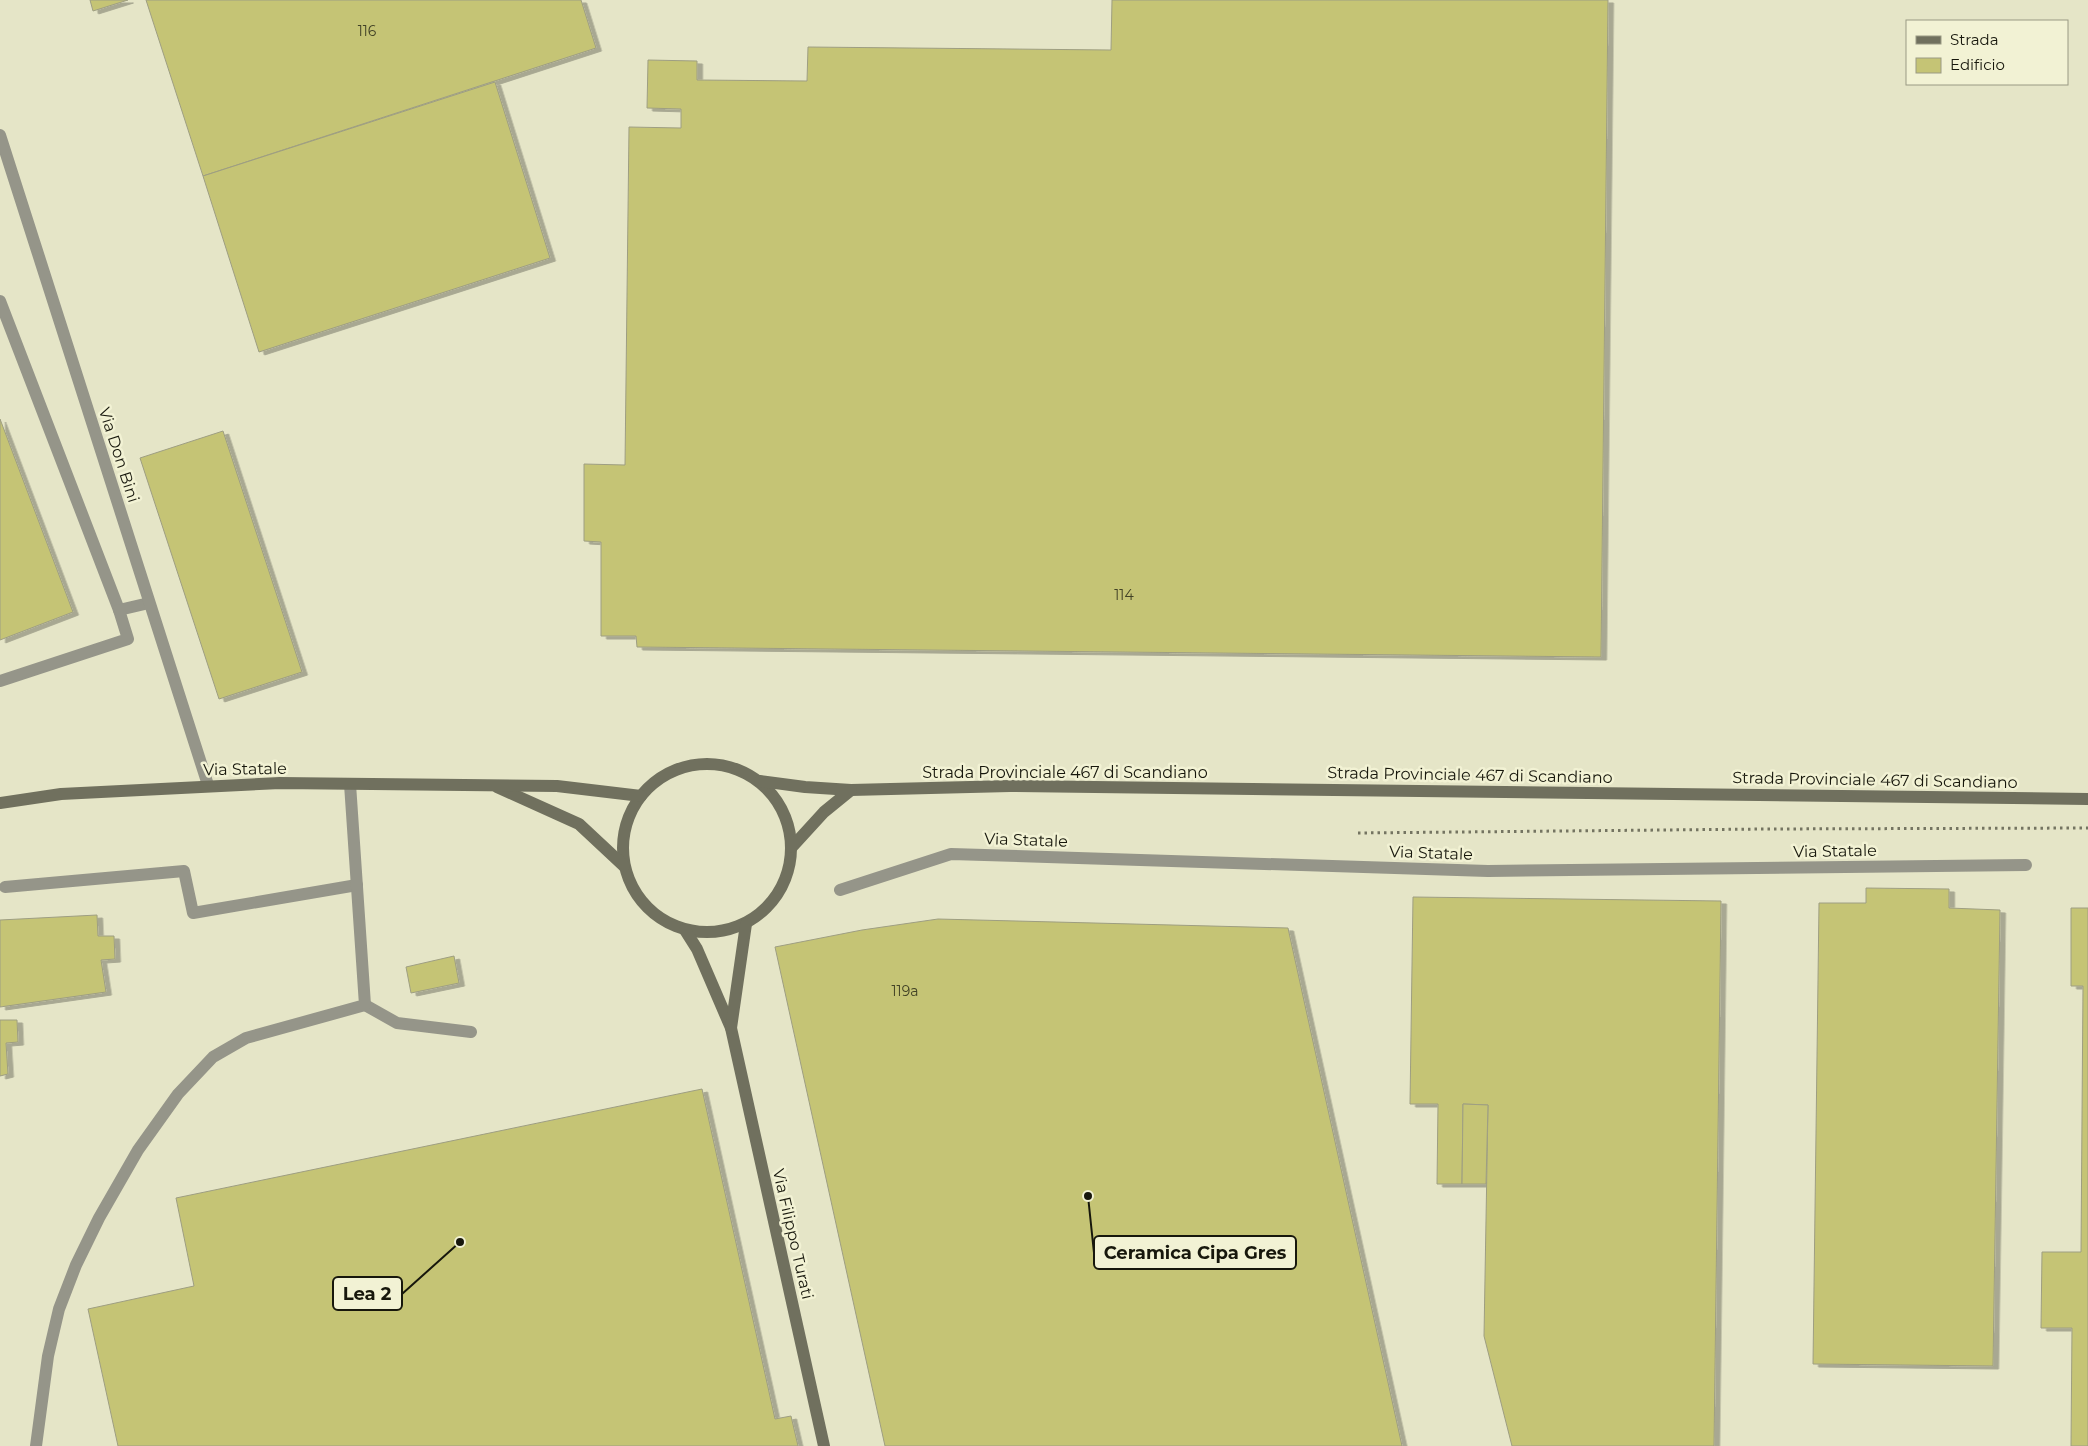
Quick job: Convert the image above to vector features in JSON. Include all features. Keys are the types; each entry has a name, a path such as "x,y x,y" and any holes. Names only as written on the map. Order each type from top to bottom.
{"main road":[{"name":"Via Statale","path":"711,763 736,768 760,781 777,800 788,822 792,846 789,870 780,892 765,910 746,924 727,931 713,933 685,930 664,921 645,907 632,888 624,866 623,842 628,817 641,796 660,777 684,766 711,763"},
{"name":"Via Statale","path":"760,781 805,787 851,790"},
{"name":"Via Statale","path":"0,803 61,794 208,786 350,784 557,786 641,796"},
{"name":"Via Statale","path":"492,785 579,824 624,866"},
{"name":"Strada Provinciale 467 di Scandiano","path":"851,790 1010,786 2088,799"},
{"path":"792,846 824,812 851,790"},
{"name":"Via Filippo Turati","path":"731,1028 746,924"},
{"name":"Via Filippo Turati","path":"685,930 697,949 731,1028 824,1446"}],"street":[{"name":"Via Don Bini","path":"0,135 208,786"},
{"path":"0,301 119,610 128,639 0,681"},
{"path":"119,610 148,603"},
{"path":"350,784 365,1005"},
{"name":"Via Statale","path":"840,890 950,854 1488,871 2026,865"},
{"path":"5,887 184,871 193,913 357,885"},
{"path":"36,1446 48,1356 60,1309 76,1265 99,1218 138,1150 178,1094 213,1057 246,1038 365,1005 397,1023 471,1032"}],"path":[{"path":"1358,834 1765,829 2088,828"}],"building":[{"path":"90,0 128,0 93,11"},
{"path":"146,0 581,0 596,48 203,176"},
{"path":"1112,0 1608,0 1601,657 637,647 636,636 601,636 601,542 584,541 584,464 625,465 629,127 681,128 681,109 647,108 648,60 697,61 697,80 807,81 808,47 1111,50"},
{"path":"495,82 550,258 259,352 203,176"},
{"path":"0,419 73,612 0,640"},
{"path":"223,431 302,672 219,699 140,458"},
{"path":"1866,888 1949,889 1949,908 2000,910 1993,1366 1813,1364 1819,903 1866,903"},
{"path":"1413,897 1721,901 1714,1446 1512,1446 1484,1336 1488,1105 1463,1104 1462,1184 1437,1184 1438,1104 1410,1104"},
{"path":"2071,908 2088,908 2088,1446 2071,1446 2072,1328 2041,1328 2042,1252 2081,1252 2083,986 2071,986"},
{"path":"97,915 98,936 114,936 115,959 101,960 106,992 0,1007 0,920"},
{"path":"938,919 1288,928 1402,1446 885,1446 775,947 862,930"},
{"path":"454,956 459,983 411,993 406,967"},
{"path":"0,1020 17,1020 18,1042 6,1043 8,1074 0,1076"},
{"path":"702,1089 775,1419 791,1416 798,1446 118,1446 88,1309 194,1286 176,1198"},
{"path":"1463,1104 1488,1105 1486,1184 1462,1184"}],"place":[{"name":"Ceramica Cipa Gres","path":"1088,1196"},
{"name":"Lea 2","path":"460,1242"}]}
